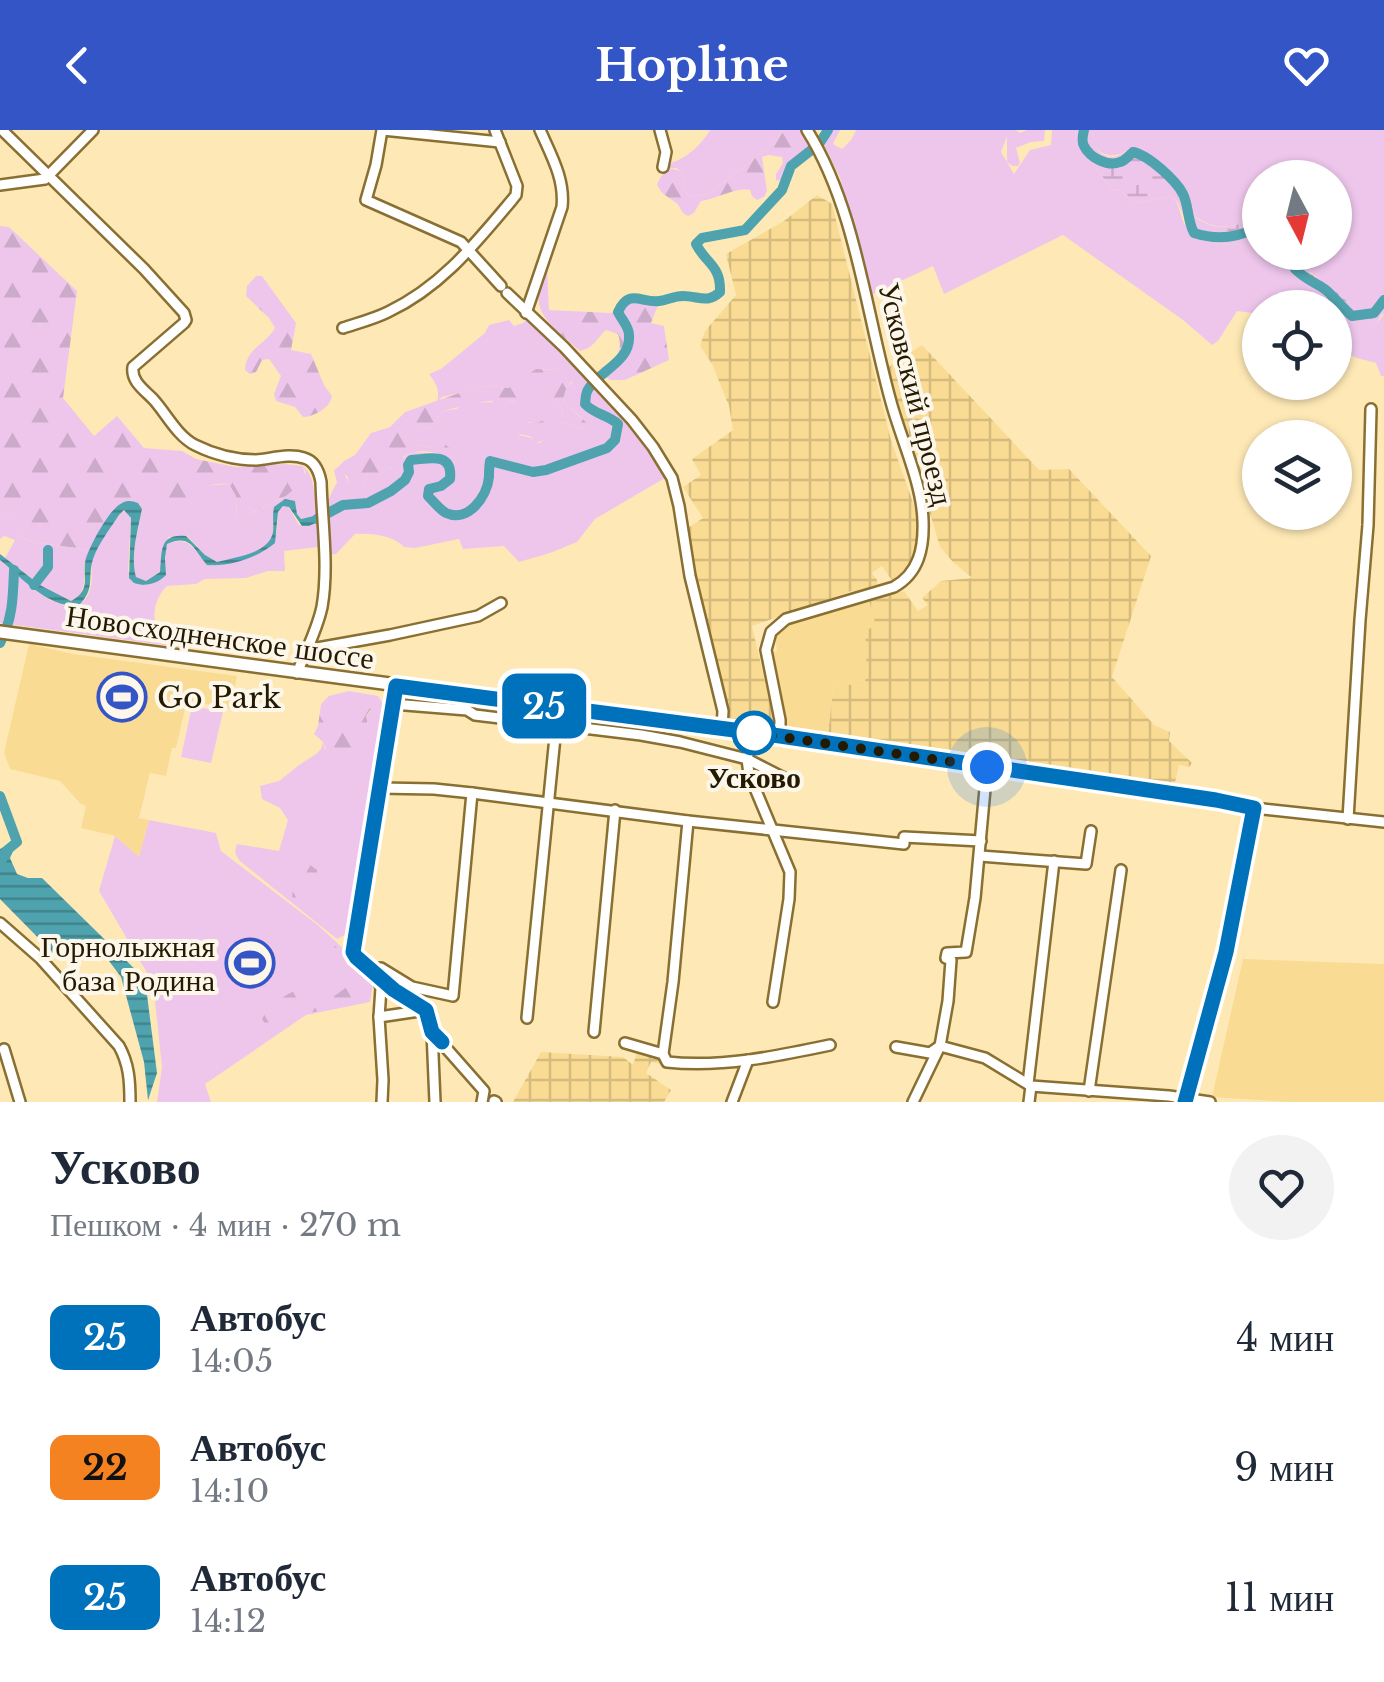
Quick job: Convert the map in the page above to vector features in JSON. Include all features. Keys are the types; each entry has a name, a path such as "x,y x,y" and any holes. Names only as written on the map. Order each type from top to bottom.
{"main road":[{"name":"Новосходненское шоссе","path":"0,632 753,732 1254,808"},
{"path":"1186,1100 1226,952 1254,808"}],"street":[{"path":"2,130 144,269 186,316 184,323 133,368 133,379 190,443 230,457 299,457 310,461 320,476 322,606 296,673"},
{"path":"0,185 38,181 48,176 93,130"},
{"path":"500,142 382,130 366,200 462,242 632,420 653,447 673,482 679,506 684,554 723,711 722,728"},
{"path":"343,328 389,311 444,276 516,195 517,186 495,130"},
{"path":"526,313 564,194 540,130"},
{"path":"660,130 666,152 663,167"},
{"name":"Усковский проезд","path":"780,736 766,650 770,632 786,619 906,580 920,558 923,525 920,498 890,398 846,219 830,174 809,134"},
{"path":"1348,819 1368,525 1371,409"},
{"path":"306,650 478,616 500,603"},
{"path":"396,686 353,952 377,976 426,1010 432,1032 436,1102"},
{"path":"393,704 641,734 747,759 786,779"},
{"path":"527,1018 558,707"},
{"path":"753,732 747,759 749,774 790,872 773,1002"},
{"path":"913,1102 940,1046 951,960 946,953 966,952 980,856 987,767"},
{"path":"380,788 472,792 904,844 904,837 981,841"},
{"path":"382,1102 378,970 381,968 412,986 453,996 472,792"},
{"name":"Новосходненское шоссе","path":"1254,808 1384,822"},
{"path":"594,1032 615,810"},
{"path":"665,1058 688,821"},
{"path":"980,856 1086,864 1091,831"},
{"path":"1028,1102 1054,861"},
{"path":"1089,1092 1121,870"},
{"path":"0,924 40,958 119,1046 130,1078 130,1102"},
{"path":"379,1017 426,1010"},
{"path":"432,1032 484,1091 482,1102"},
{"path":"625,1044 682,1064 748,1060 830,1045"},
{"path":"896,1047 930,1053 940,1046 985,1058 1030,1085 1210,1102"},
{"path":"4,1049 20,1102"},
{"path":"732,1102 748,1060"}],"shaded area":[{"path":"817,195 832,204 891,440 917,514 916,558 905,575 893,582 882,566 872,573 878,586 853,594 851,591 752,626 774,720 730,720 685,530 703,518 683,487 701,475 692,459 733,430 729,406 700,346 705,331 736,295 726,254 784,221"},
{"path":"922,345 1039,470 1069,469 1151,556 1112,677 1154,725 1170,732 1169,741 1192,763 1189,767 1179,765 1174,787 828,734 834,683 864,686 868,667 864,650 868,648 863,631 876,626 869,600 904,591 918,611 928,605 922,598 941,581 972,578 940,547 887,368"},
{"path":"869,600 877,627 865,651 868,667 864,686 834,683 828,734 787,727 771,653 777,651 775,636 791,622"},
{"path":"29,644 73,654 237,676 230,709 187,700 166,776 150,773 139,818 149,820 139,858 115,836 81,828 86,806 60,781 10,769 4,753"},
{"path":"1243,959 1384,964 1384,1102 1212,1097"},
{"path":"541,1052 623,1057 633,1065 637,1052 658,1055 663,1065 651,1062 646,1073 671,1090 664,1102 513,1102"}],"green space":[{"path":"710,130 783,130 773,144 714,190 689,197 682,172 668,169 671,163 694,150"},
{"path":"783,130 801,130 809,146 800,153 783,181 776,180 782,157 762,157 767,191 764,197 757,200 750,190 732,192 701,201 688,216 657,185 664,173 673,169 682,172 689,197 708,194 773,144"},
{"path":"831,130 840,130 833,144 842,149 856,130 1045,130 1044,141 1016,148 1018,166 1007,162 1007,136 1001,152 1014,174 1030,150 1051,145 1052,130 1075,130 1079,146 1112,189 1137,203 1172,196 1191,232 1209,241 1242,243 1242,270 1293,270 1314,290 1242,290 1242,312 1237,311 1212,345 1063,235 944,294 933,266 873,294 868,291 840,178 824,145"},
{"path":"1075,130 1093,130 1095,145 1106,156 1117,156 1132,148 1151,154 1187,191 1196,218 1223,227 1242,223 1242,244 1193,239 1172,196 1137,203 1112,189 1079,146"},
{"path":"1093,130 1384,130 1384,293 1371,309 1358,311 1352,306 1352,290 1333,290 1308,270 1352,270 1352,160 1242,160 1242,224 1223,227 1196,217 1184,190 1171,174 1126,151 1107,155 1097,149"},
{"path":"0,226 9,227 77,291 63,398 94,436 117,416 144,448 182,451 196,459 236,467 303,466 306,479 286,496 243,520 237,520 236,496 229,484 219,484 196,491 175,516 129,501 105,523 89,550 28,541 19,536 17,517 0,511"},
{"path":"547,263 549,310 611,313 633,300 659,303 651,323 664,326 669,360 625,380 602,375 601,368 619,351 618,334 606,330 580,351 549,322 539,304"},
{"path":"1293,270 1309,270 1334,290 1313,290"},
{"path":"256,276 262,276 296,323 291,350 311,354 332,396 325,407 312,415 303,417 295,407 276,401 274,394 281,376 269,359 262,360 256,372 250,374 245,370 252,352 275,328 246,296 247,286"},
{"path":"1384,292 1384,314 1375,327 1352,318 1352,306 1358,311 1371,309"},
{"path":"1384,314 1384,376 1376,363 1352,356 1352,319 1374,327"},
{"path":"527,319 619,412 665,478 595,519 577,542 519,562 504,546 463,549 459,539 415,548 367,534 355,534 336,554 327,555 326,518 337,483 334,470 339,466 349,482 363,484 412,453 436,454 458,461 419,445 419,431 431,426 443,411 467,403 526,401 536,384 550,397 557,398 562,415 536,424 529,422 519,435 540,443 563,423 582,428 582,418 563,399 567,386 573,382 561,368 536,369 516,386 489,386 442,397 437,402 437,387 429,374 441,369 485,333 489,325 509,320 514,326"},
{"path":"536,369 575,371 577,377 567,386 563,399 587,423 582,428 563,423 546,439 533,444 532,437 512,432 523,423 562,415 557,398 544,399 541,387 536,385 526,401 519,404 507,402 503,407 492,401 443,411 431,426 419,431 419,445 446,445 459,461 416,452 403,457 404,464 399,468 386,469 382,474 384,481 378,484 367,478 358,488 346,488 349,482 339,466 355,455 371,433 390,427 405,412 462,392 489,386 509,388"},
{"path":"303,466 313,483 318,515 301,519 295,501 274,507 273,532 265,546 217,562 187,536 168,537 160,572 146,581 136,577 134,552 142,510 138,503 164,508 178,503 199,486 229,484 236,496 237,520 286,496 306,473"},
{"path":"283,506 288,506 299,525 318,522 318,547 284,551 285,571 167,586 159,597 155,624 160,636 186,640 186,648 0,623 0,560 49,599 71,606 88,595 97,549 125,510 131,518 128,571 146,585 164,574 167,544 175,541 187,543 212,566 269,548"},
{"path":"0,511 18,517 19,536 28,541 89,550 84,586 76,598 71,601 40,585 5,558 15,540 4,536 0,539"},
{"path":"349,691 378,696 386,709 374,796 370,799 371,821 349,933 337,939 241,862 235,852 237,844 279,851 288,820 280,808 262,799 260,786 279,781 316,754 323,742 325,749 350,753 368,725 366,717 371,710 324,701"},
{"path":"347,698 371,709 366,716 368,725 376,729 377,747 358,763 345,752 329,755 314,734 321,704"},
{"path":"192,706 223,712 211,763 181,757"},
{"name":"Горнолыжная база Родина","path":"149,820 216,833 221,851 319,926 374,977 370,1002 306,1015 205,1084 211,1102 157,1102 162,1067 153,983 99,891 115,836 139,857"},
{"path":"291,859 299,862 298,868 306,862 317,870 317,877 310,882 319,890 324,905 321,908 292,901 293,886 276,871"},
{"path":"334,945 370,977 366,1000 310,1013 311,1007 303,1005 266,1025 262,1019 268,1011 293,991 335,982 338,987 330,996 348,986 349,974 329,954"}],"water":[{"path":"285,499 295,501 301,519 318,515 318,522 302,526 289,507 283,506 278,512 275,543 252,557 225,565 207,565 187,542 175,541 167,544 166,575 147,585 129,578 131,518 124,510 95,553 89,589 78,606 46,597 0,560 0,554 40,585 71,601 84,587 86,558 96,536 122,503 136,502 142,509 134,560 136,577 146,581 160,572 164,545 171,537 186,536 217,562 258,550 273,532 274,507"},
{"path":"12,843 15,847 10,858 17,874 42,878 145,979 157,1073 148,1100 144,1062 121,977 100,949 59,959 0,899 0,849"}],"waterway":[{"path":"317,519 343,505 368,503 391,491 405,480 411,460 432,458 448,464 450,479 429,489 428,496 444,512 454,515 469,511 480,500 487,485 490,461 533,472 607,448 615,440 618,424 585,404 589,388 620,358 628,344 628,329 618,312 622,305 631,298 707,299 720,292 715,270 696,244 702,238 745,230 782,190 791,166 819,144 828,130"},
{"path":"1084,130 1084,146 1100,160 1124,161 1133,152 1168,175 1183,194 1194,233 1211,237 1242,234"},
{"path":"1296,270 1326,290 1352,316 1374,313 1384,300"},
{"path":"34,585 48,567 48,550"},
{"path":"0,643 10,616 14,570"},
{"path":"0,796 17,842 6,851 0,864"}],"bus line":[{"name":"25","path":"442,1042 432,1032 426,1010 394,990 353,952 396,686 780,736 1254,808 1236,911 1185,1102"}],"place":[{"name":"Go Park","path":"122,697"},
{"name":"Усково","path":"754,733"},
{"name":"Горнолыжная база Родина","path":"250,963"}],"route":[{"path":"754,733 987,767"}]}
